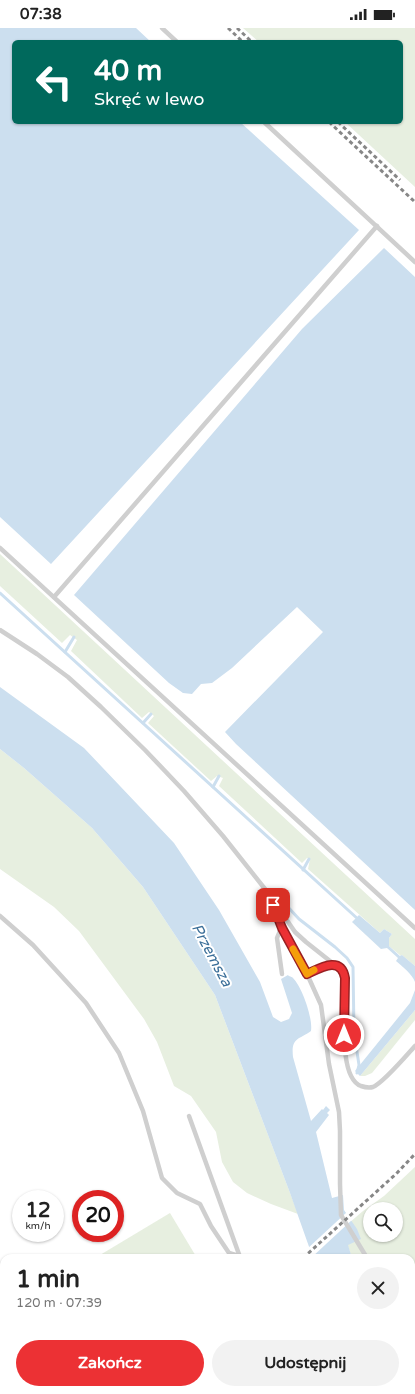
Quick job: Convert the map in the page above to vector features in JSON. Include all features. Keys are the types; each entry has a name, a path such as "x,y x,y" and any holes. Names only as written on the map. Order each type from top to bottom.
{"lane":[{"path":"162,28 175,40"},
{"path":"266,124 415,262"},
{"path":"54,597 377,226"},
{"path":"0,548 415,928"},
{"path":"0,630 37,654 68,677 118,723 184,791 223,836 295,932 335,965 340,967 344,974 345,1048 347,1066 351,1076 357,1084 364,1087 372,1087 380,1082 415,1046"},
{"path":"268,894 282,928 307,974 321,1005 329,1064 339,1112 341,1215 365,1254"},
{"path":"0,916 33,945 86,1004 119,1054 143,1111 162,1178 177,1192 200,1204 211,1226 229,1253 232,1254"},
{"path":"282,928 277,938 282,974"},
{"path":"307,974 325,965 335,965"},
{"path":"189,1116 239,1254"}],"green space":[{"path":"243,28 415,28 415,187 347,124 403,124 403,40 257,40"},
{"path":"0,554 415,939 415,966 389,946 389,938 392,934 384,929 380,933 308,869 310,859 307,858 302,863 219,786 223,778 217,776 211,781 148,723 154,716 149,712 142,718 71,651 77,640 70,635 62,643 0,586"},
{"path":"0,749 24,768 92,828 143,887 215,995 298,1214 247,1193 233,1182 222,1162 216,1132 191,1096 174,1086 157,1042 144,1019 79,931 54,907 0,869"},
{"path":"415,1010 415,1020 372,1073 365,1076 360,1076"},
{"path":"415,1167 415,1254 351,1254 342,1229 363,1211 363,1242 403,1242 403,1202 376,1202"},
{"path":"170,1213 195,1254 102,1254 124,1242"}],"water":[{"path":"0,28 136,28 149,40 12,40 12,124 242,124 359,230 51,564 0,517"},
{"path":"384,248 415,277 415,910 236,744 225,732 323,632 297,607 232,668 212,683 201,684 192,694 183,693 169,683 74,595 302,329"},
{"name":"Przemsza","path":"0,687 84,748 174,843 219,910 260,982 273,1017 281,1022 289,1019 292,1013 281,979 288,975 296,982 309,1011 311,1031 296,1040 293,1046 293,1057 311,1121 326,1106 330,1110 327,1113 329,1115 316,1132 332,1198 343,1195 344,1210 357,1229 361,1239 348,1245 351,1254 312,1254 215,995 143,887 92,828 24,768 0,749"},
{"path":"359,915 380,933 384,929 392,934 389,938 389,946 400,956 402,955 415,966 415,982 410,973 396,961 398,958 387,948 381,949 352,922"},
{"path":"415,990 415,1010 360,1076 355,1071 410,1003"}],"pier":[{"path":"347,1212 353,1219 315,1254 309,1254 307,1249"}],"waterway":[{"path":"0,593 359,920"},
{"path":"65,652 74,637"},
{"path":"143,723 151,714"},
{"path":"213,787 219,776"},
{"path":"303,870 309,859"},
{"path":"287,906 299,919 347,958 353,967 354,1032 359,1065 357,1073"}],"railway":[{"path":"228,28 241,40"},
{"path":"237,28 250,40"},
{"path":"331,124 415,202"},
{"path":"340,124 400,180"},
{"path":"307,1254 396,1174 415,1154"}],"slow traffic":[{"path":"293,949 307,974 314,970"}],"route":[{"path":"273,905 282,928 307,974 325,965 335,965 340,967 342,970 345,978 344,1035"}]}
